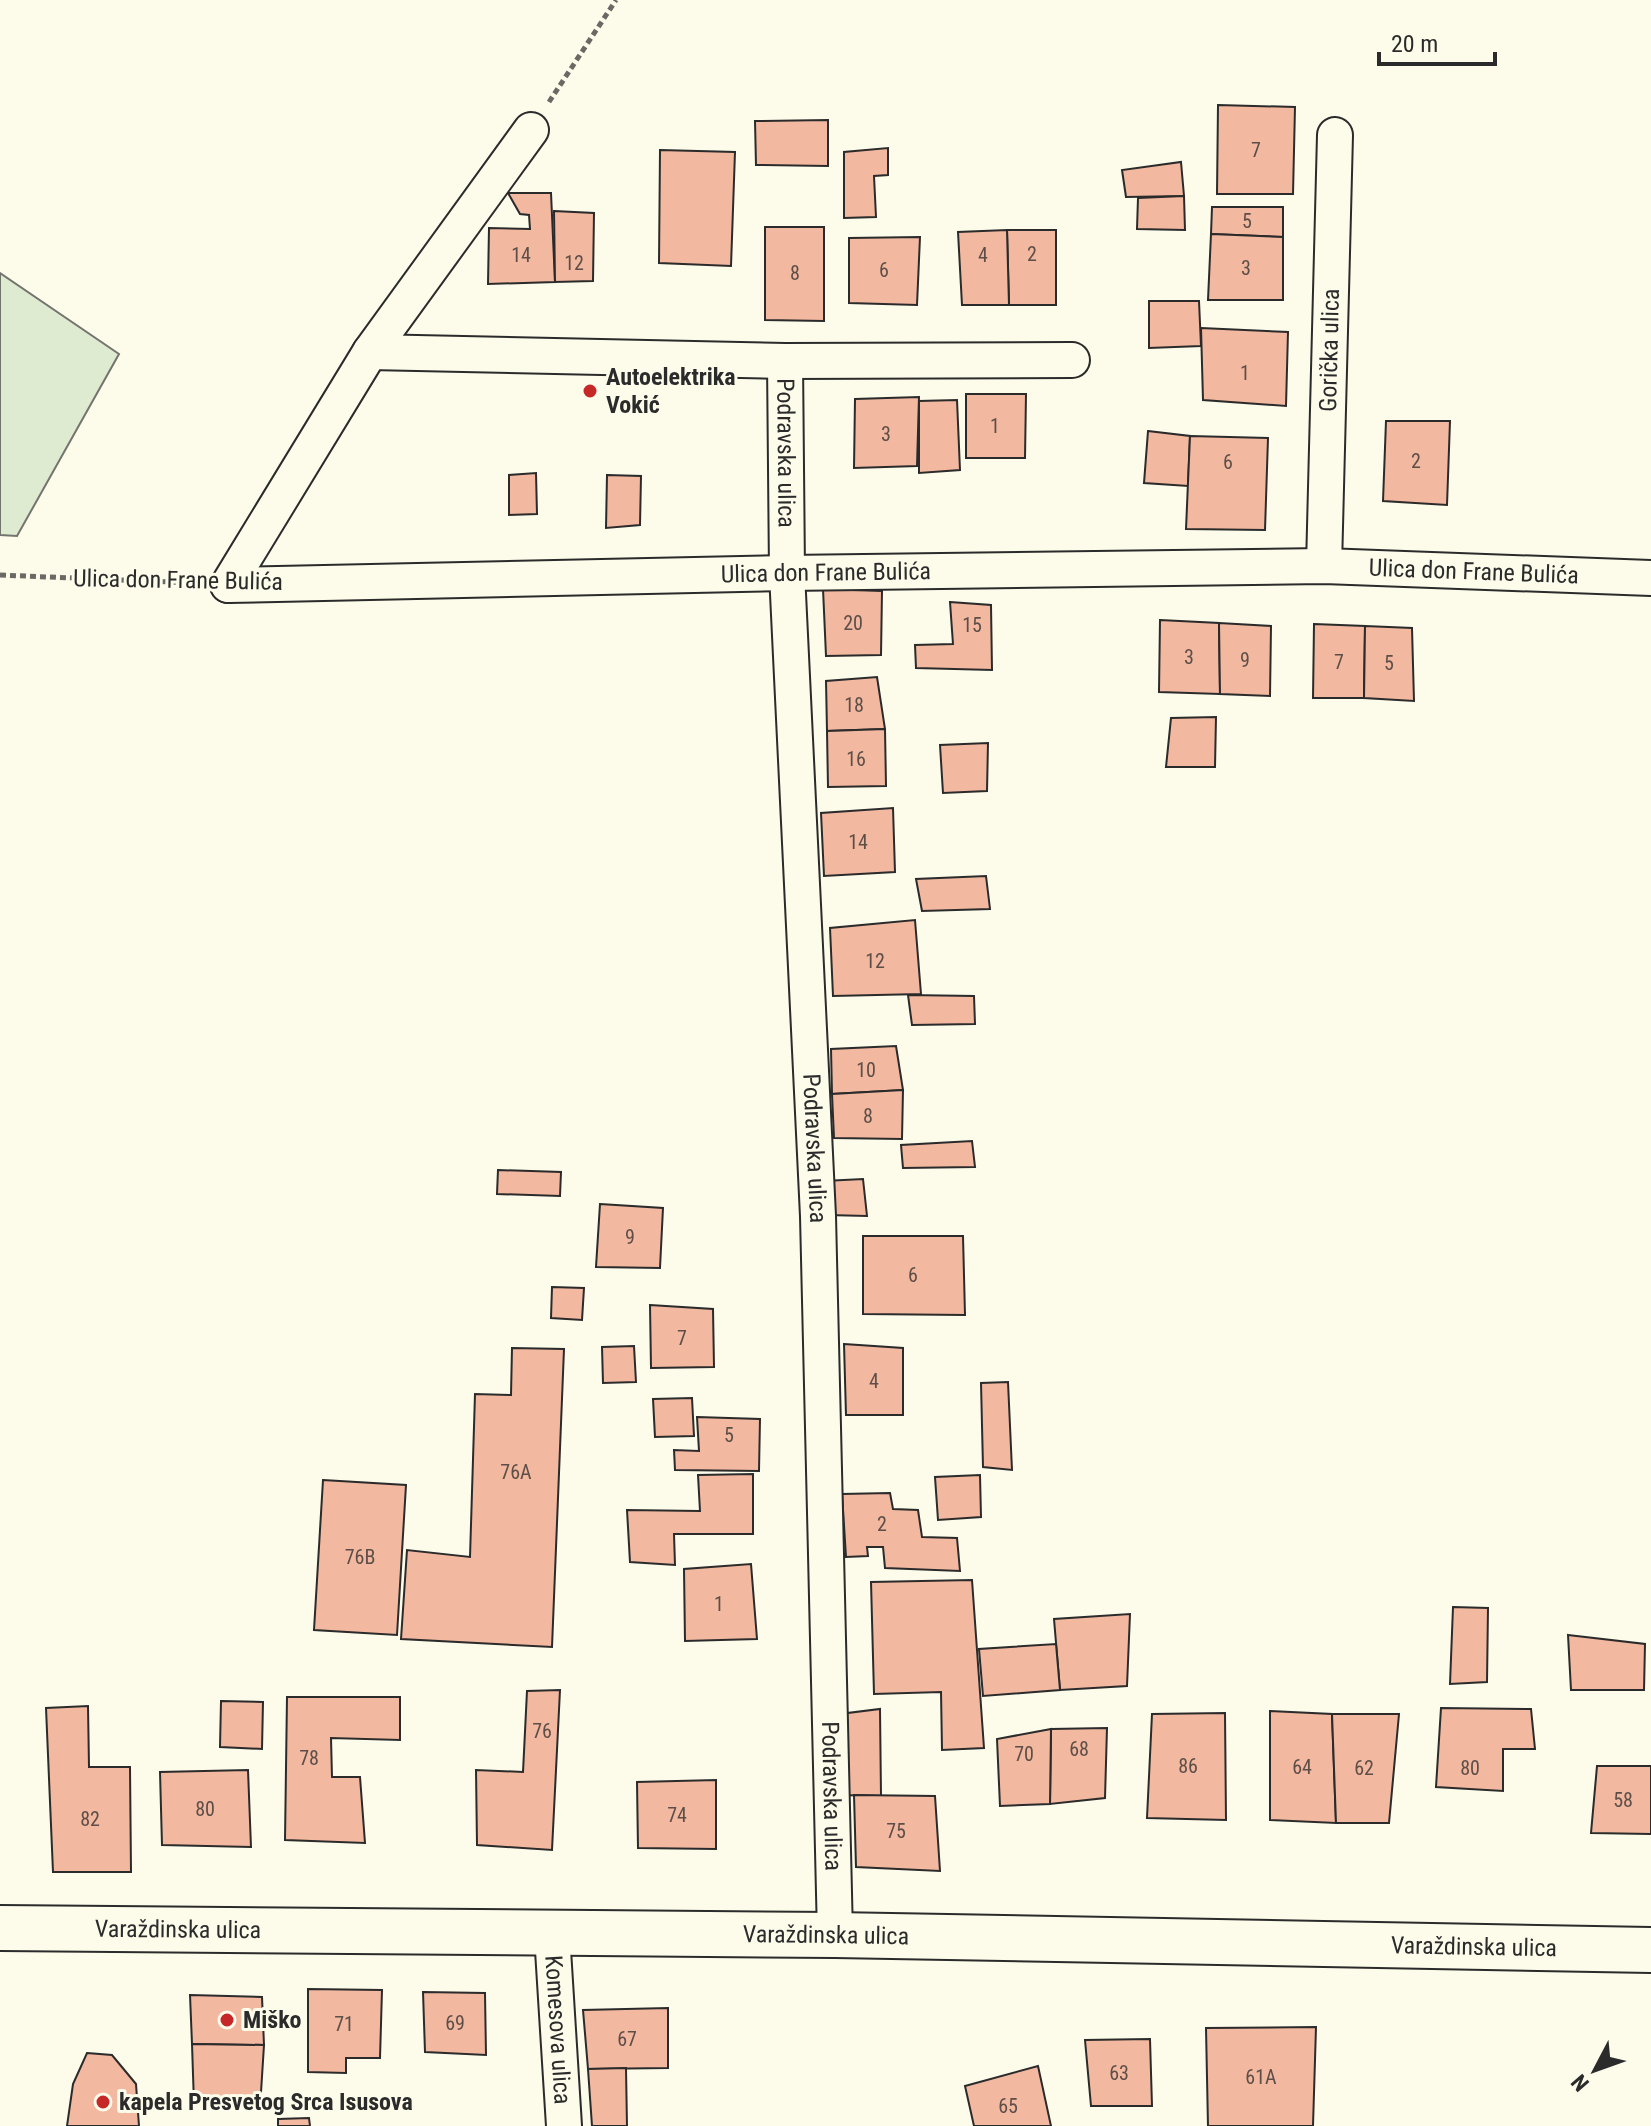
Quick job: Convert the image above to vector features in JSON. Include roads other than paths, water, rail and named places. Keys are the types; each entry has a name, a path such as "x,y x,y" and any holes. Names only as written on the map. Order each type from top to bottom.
{"main road":[{"name":"Varaždinska ulica","path":"0,1928 835,1935 1651,1950"}],"street":[{"path":"370,352 531,130"},
{"name":"Gorička ulica","path":"1324,566 1335,135"},
{"path":"370,352 785,361 1072,360"},
{"name":"Ulica don Frane Bulića","path":"370,352 228,585 1324,566 1651,578"},
{"name":"Podravska ulica","path":"785,361 787,573 818,1216 835,1935"},
{"name":"Komesova ulica","path":"552,1934 564,2126"}],"place":[{"name":"Autoelektrika Vokić","path":"590,391"},
{"name":"Miško","path":"227,2020"},
{"name":"kapela Presvetog Srca Isusova","path":"103,2102"}]}
